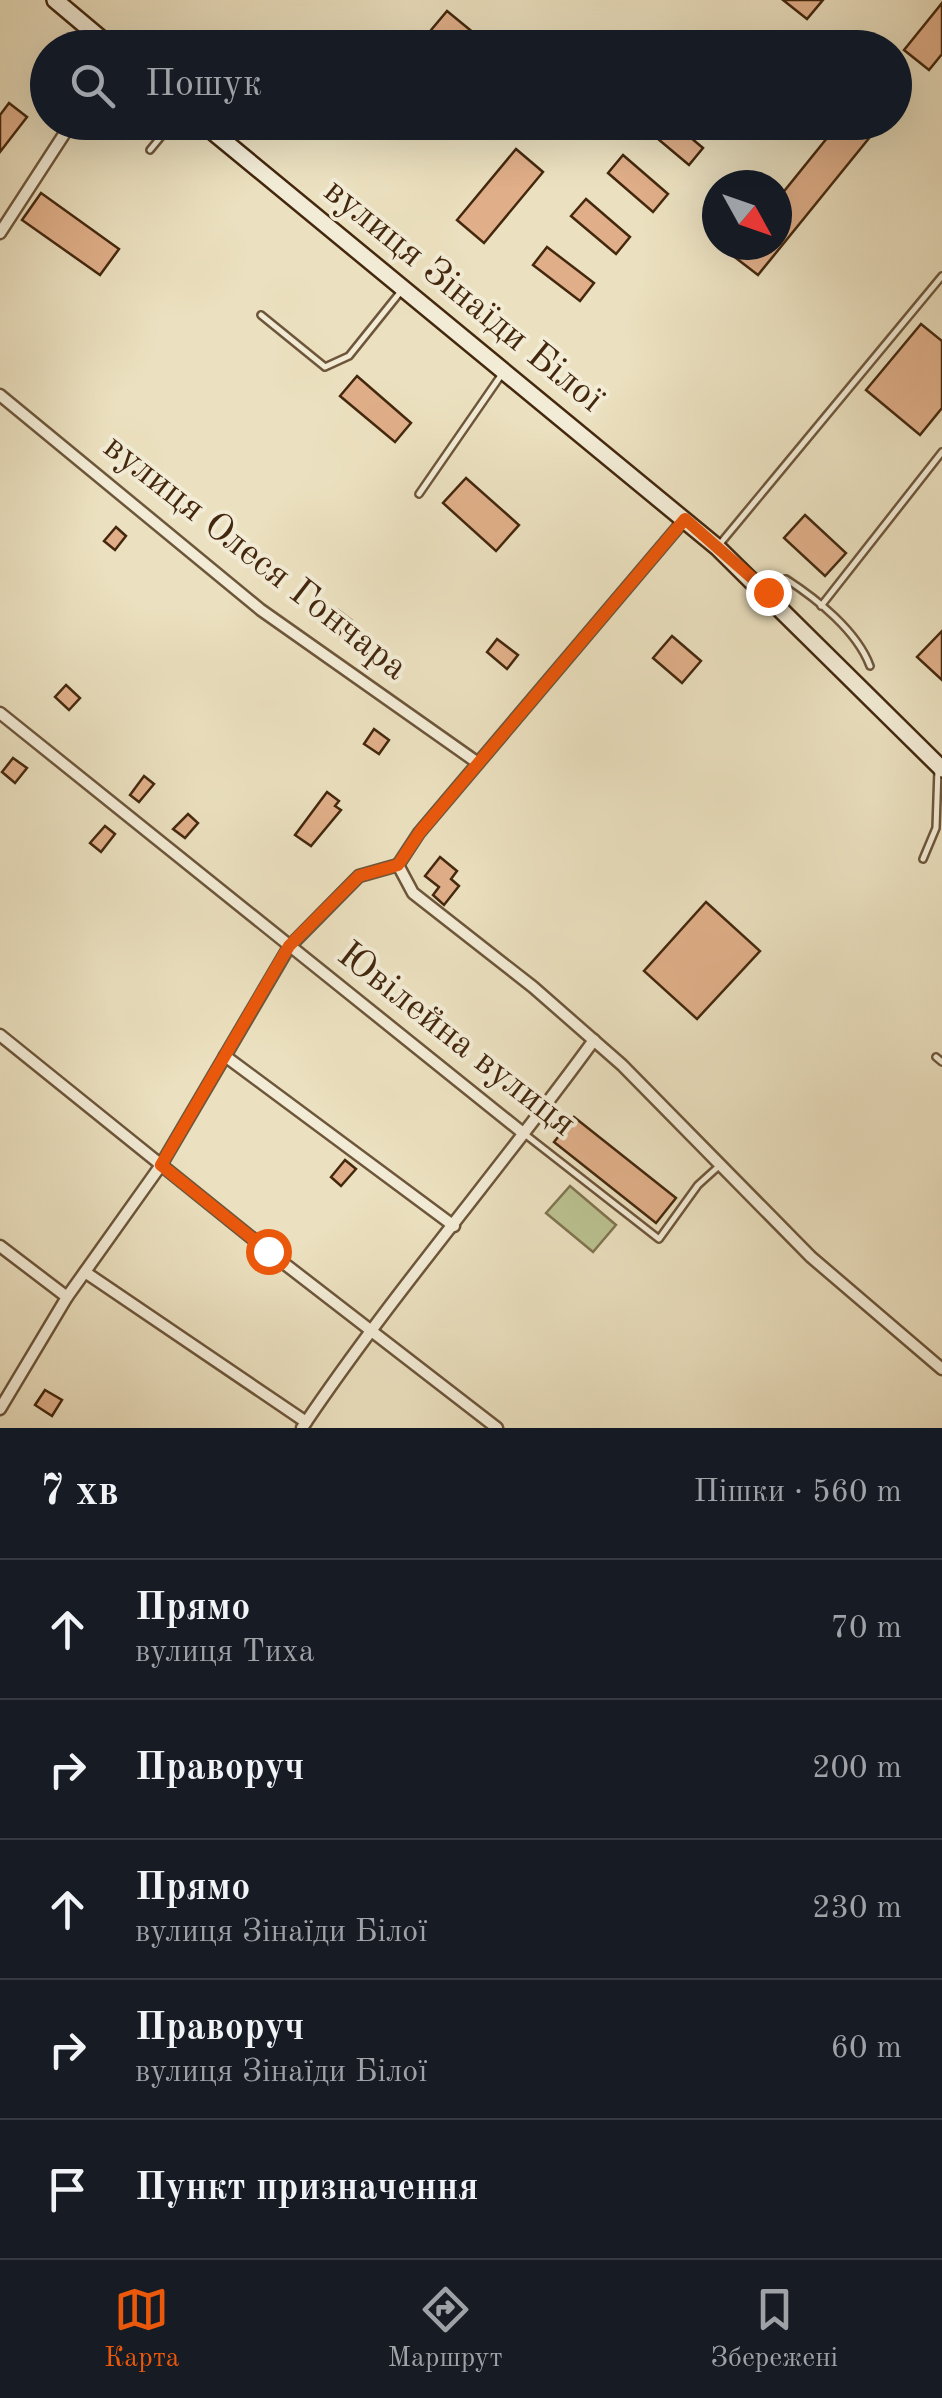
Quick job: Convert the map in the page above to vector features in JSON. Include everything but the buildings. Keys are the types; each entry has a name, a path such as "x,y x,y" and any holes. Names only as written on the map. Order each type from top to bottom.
{"street":[{"path":"55,0 91,30"},
{"path":"0,233 60,140"},
{"name":"вулиця Зінаїди Білої","path":"223,140 717,547 768,592 940,768"},
{"name":"вулиця Олеся Гончара","path":"0,395 261,610 478,763"},
{"path":"0,1410 67,1297 161,1165 289,946 359,876 398,865 478,763 685,519"},
{"name":"Ювілейна вулиця","path":"0,713 524,1133"},
{"path":"398,865 413,893 594,1040 811,1257 942,1369"},
{"path":"0,1034 498,1428"},
{"path":"85,1272 304,1425 594,1040"},
{"path":"225,1056 454,1226"},
{"path":"0,1246 67,1297"}],"lane":[{"path":"150,150 158,140"},
{"path":"717,547 942,276"},
{"path":"261,315 325,368 350,356 404,288"},
{"path":"419,494 503,372"},
{"path":"821,606 942,452"},
{"path":"768,592 776,580 786,579 821,606 854,640 870,666"},
{"path":"923,859 936,828 940,768"},
{"name":"Ювілейна вулиця","path":"524,1133 658,1239 698,1185 720,1165"}],"green space":[{"path":"570,1186 616,1225 593,1252 546,1213"}],"route":[{"path":"268,1251 161,1165 289,946 359,876 398,865 420,832 685,519 768,592"}]}
